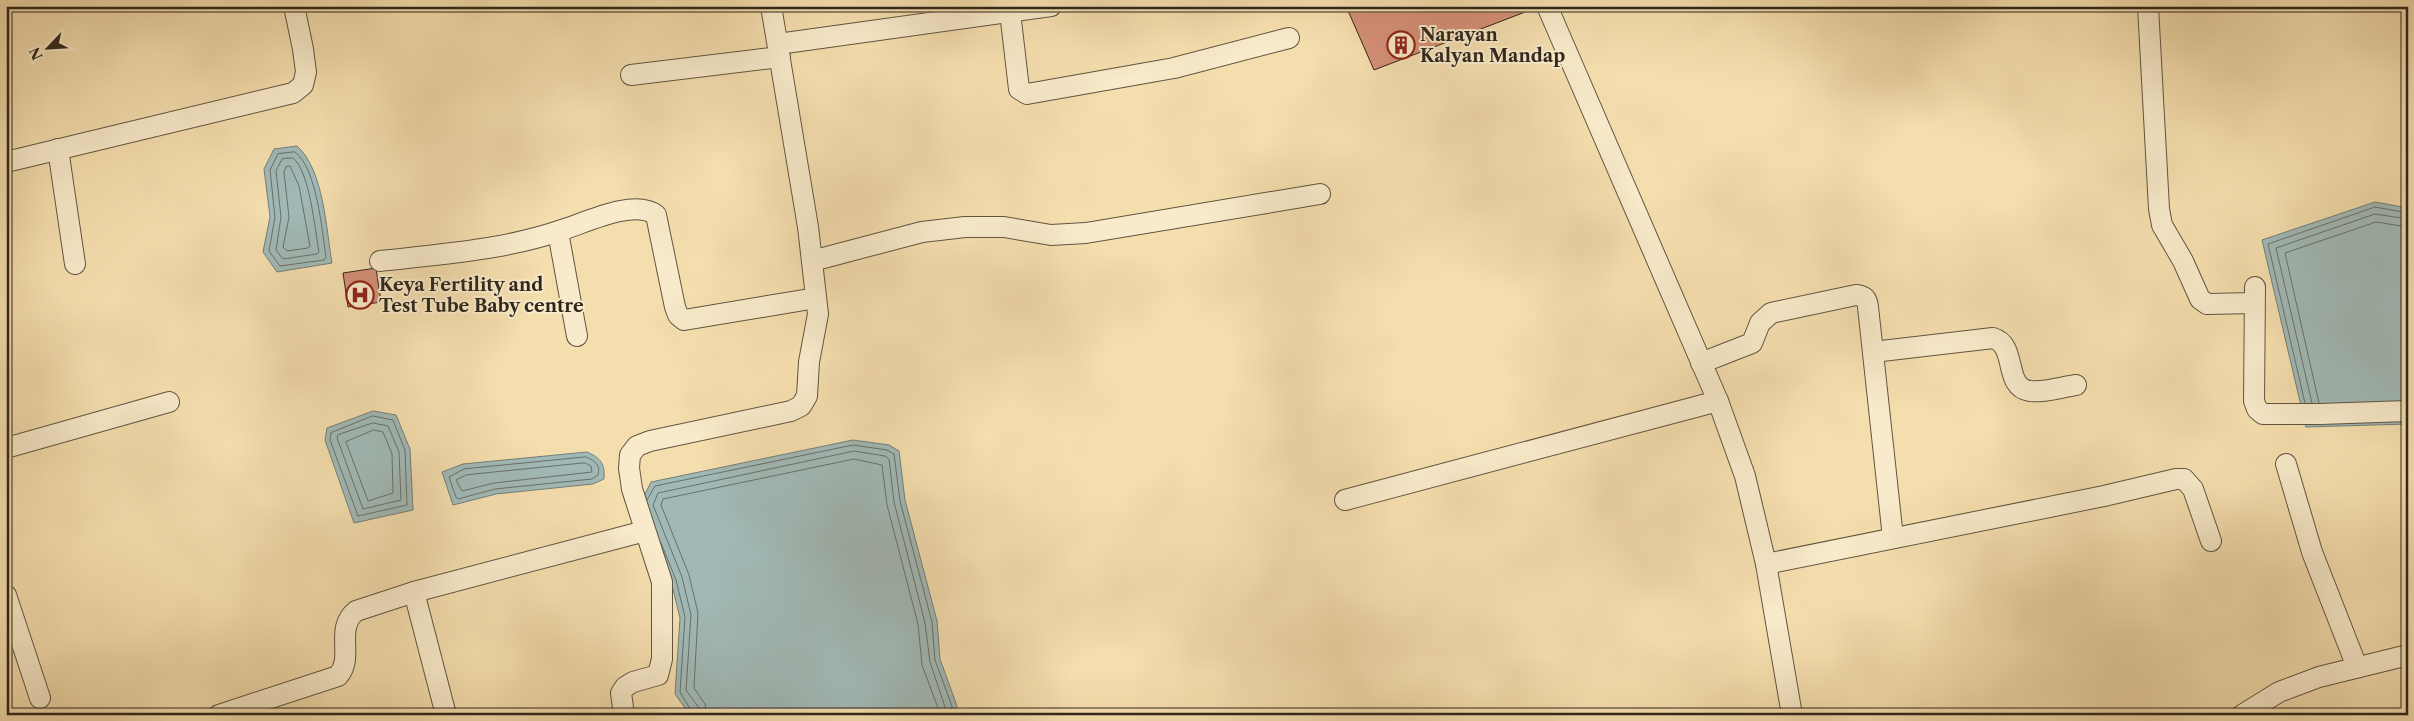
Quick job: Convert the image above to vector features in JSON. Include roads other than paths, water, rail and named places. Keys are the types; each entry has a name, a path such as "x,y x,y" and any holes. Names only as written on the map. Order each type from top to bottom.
{"street":[{"path":"6,162 293,93 303,85 306,72 294,6"},
{"path":"624,715 620,693 633,682 658,675 662,659 662,582 632,489 629,468 630,455 637,446 650,440 791,411 801,406 808,396 809,362 818,314 812,261 771,6"},
{"path":"631,75 1051,6"},
{"path":"1547,6 1718,401 1745,476 1766,564 1792,715"},
{"path":"2148,6 2159,209 2162,225 2183,261 2200,299 2207,304 2254,295 2254,401 2257,409 2263,414 2408,411"},
{"path":"1010,12 1019,89 1028,94 1174,68 1289,38"},
{"path":"58,149 75,264"},
{"path":"812,261 922,232 965,226 1004,226 1051,234 1086,233 1320,194"},
{"path":"380,262 508,246 628,209 649,209 656,215 675,307 678,315 684,320 816,298"},
{"path":"558,232 577,336"},
{"path":"1701,363 1752,343 1760,323 1770,312 1856,295 1863,296 1867,300 1893,538"},
{"path":"1873,352 1993,338 2001,340 2006,346 2012,374 2022,388 2030,391 2076,385"},
{"path":"1344,500 1718,401"},
{"path":"6,448 169,402"},
{"path":"2286,464 2312,552 2357,667"},
{"path":"1766,564 2104,496 2176,479 2184,479 2193,488 2210,541"},
{"path":"219,715 338,676 344,669 344,632 349,617 356,611 414,592 645,531"},
{"path":"414,592 446,715"},
{"path":"6,595 40,698"},
{"path":"2242,715 2279,692 2318,676 2408,655"}],"water":[{"path":"297,146 313,170 318,185 332,263 277,272 263,252 270,217 264,169 274,149"},
{"path":"2375,202 2408,208 2408,424 2306,427 2262,240"},
{"path":"373,411 396,415 410,449 413,510 354,523 325,440 327,428"},
{"path":"853,440 889,445 899,451 905,500 937,621 940,659 957,706 956,715 842,715 833,712 789,715 690,715 675,694 680,618 671,581 640,504 651,482"},
{"path":"587,452 599,459 604,469 604,479 593,484 496,494 453,505 442,472 463,464"}],"place":[{"name":"Narayan Kalyan Mandap","path":"1401,45"},
{"name":"Keya Fertility and Test Tube Baby centre","path":"360,295"}]}
